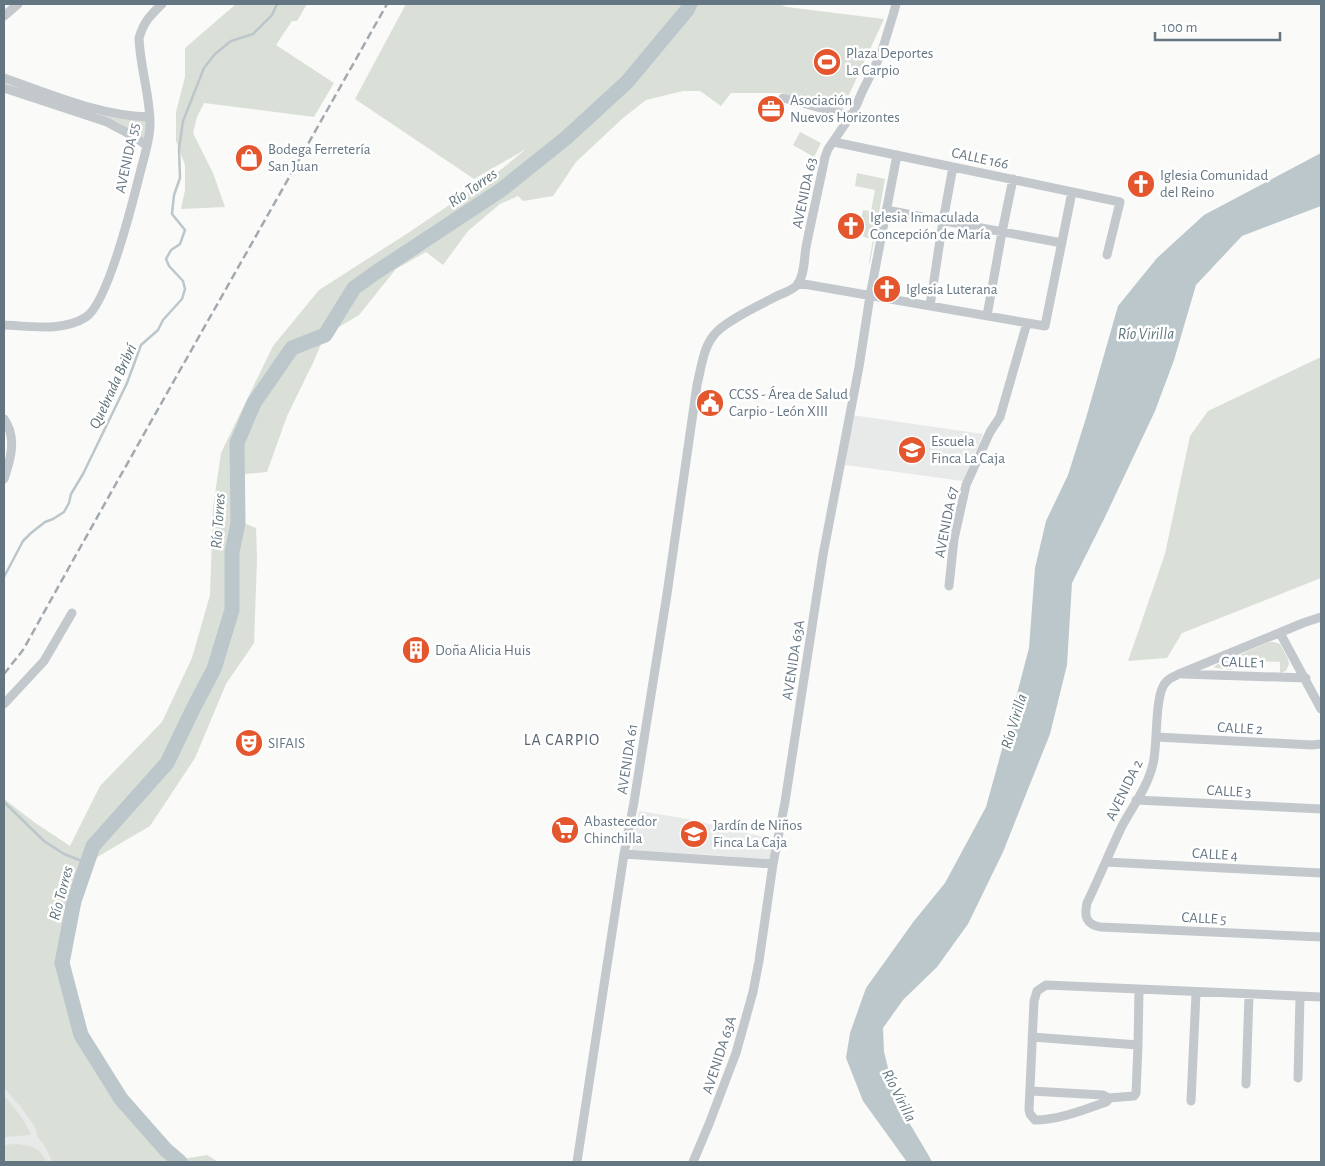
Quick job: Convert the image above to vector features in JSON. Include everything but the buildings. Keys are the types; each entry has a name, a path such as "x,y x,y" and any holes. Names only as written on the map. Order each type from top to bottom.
{"street":[{"path":"4,16 18,4"},
{"name":"AVENIDA 55","path":"4,324 41,327 74,323 88,317 97,304 109,279 128,219 150,131 150,117 139,38 142,26 149,16 162,4"},
{"name":"AVENIDA 63","path":"798,283 803,268 805,249 825,157 828,149 854,111 881,54 896,4"},
{"path":"4,78 54,96 96,108 132,117 150,117"},
{"path":"4,88 107,122 135,137 146,146"},
{"path":"783,98 851,116"},
{"name":"CALLE 166","path":"834,142 1120,202 1107,255"},
{"name":"AVENIDA 63A","path":"693,1162 736,1053 753,992 773,864 785,802 823,555 897,155"},
{"path":"930,306 953,167"},
{"path":"987,316 1013,179"},
{"path":"798,283 1046,326 1072,192"},
{"path":"886,210 1062,243"},
{"name":"AVENIDA 61","path":"577,1162 624,854 665,604 697,385 703,360 714,334 725,324 793,288 798,283"},
{"name":"AVENIDA 67","path":"949,586 954,539 966,485 990,432 1000,418 1027,323"},
{"path":"4,419 8,424 12,440 11,458 4,479"},
{"path":"4,704 44,661 72,613"},
{"path":"1179,674 1321,617"},
{"path":"1280,633 1321,708"},
{"name":"CALLE 1","path":"1179,674 1306,678"},
{"name":"AVENIDA 2","path":"1088,920 1085,913 1087,903 1153,766 1159,698 1162,688 1167,681 1179,674"},
{"name":"CALLE 2","path":"1156,738 1321,744"},
{"name":"CALLE 3","path":"1136,800 1321,809"},
{"path":"624,854 773,864"},
{"name":"CALLE 4","path":"1106,862 1321,873"},
{"name":"CALLE 5","path":"1088,920 1093,926 1101,927 1321,937"},
{"path":"1108,1098 1106,1102 1071,1115 1035,1120 1030,1114 1035,994 1046,985 1321,997"},
{"path":"1030,1091 1103,1095 1108,1098 1134,1096 1136,1093 1139,990"},
{"path":"1192,1101 1196,993"},
{"path":"1246,1084 1249,994"},
{"path":"1298,1078 1300,996"},
{"path":"1032,1037 1138,1045"}],"shaded area":[{"path":"236,4 307,4 297,21 292,21 276,45 334,83 314,117 204,103 197,117 193,133 213,173 225,207 181,209 185,190 185,165 176,141 176,112 185,77 185,48"},
{"path":"406,4 779,4 787,7 884,19 841,112 783,93 731,93 721,106 700,91 683,91 646,100 623,118 576,162 553,196 523,201 518,196 500,204 468,231 443,265 426,252 396,269 359,315 325,335 287,416 267,472 245,474 244,523 256,528 257,559 254,643 226,684 195,758 150,826 87,863 74,901 62,963 81,1035 121,1099 177,1160 207,1155 218,1162 52,1162 46,1148 38,1137 35,1127 4,1088 4,799 70,846 100,786 162,722 192,658 210,595 213,508 221,453 273,346 319,290 498,172 526,149 474,179 355,99"},
{"path":"99,113 148,119 144,141 121,124 98,115"},
{"path":"800,132 821,143 814,157 793,145"},
{"path":"857,173 885,179 870,263 873,239 863,237 864,232 859,232 863,210 871,211 875,190 855,186"},
{"path":"1321,357 1321,578 1182,633 1167,658 1128,661 1165,554 1190,436 1208,411"},
{"name":"Escuela Finca La Caja","path":"852,415 983,434 963,481 845,465"},
{"path":"1269,642 1280,644 1288,659 1289,664 1286,671 1280,673 1280,662 1234,660 1232,670 1214,667 1216,665"},
{"name":"Jardín de Niños Finca La Caja","path":"639,811 688,819 773,839 769,861 726,856 632,850"},
{"path":"4,1079 62,1162 4,1162"},
{"path":"4,1096 22,1118 30,1135 4,1137"},
{"path":"4,1145 26,1145 38,1150 47,1162 4,1162"}],"water":[{"name":"Río Virilla","path":"1321,153 1321,206 1242,236 1196,285 1174,360 1155,411 1072,583 1067,665 1050,734 1003,852 968,924 937,967 903,1000 883,1028 884,1052 892,1084 907,1119 932,1162 907,1162 863,1101 846,1058 850,1033 866,988 914,921 945,883 986,807 1029,648 1035,568 1046,521 1068,475 1118,306 1157,258 1204,215"}],"waterway":[{"name":"Quebrada Bribrí","path":"4,577 23,541 45,522 64,512 71,494 83,474 127,383 141,345 158,330 163,320 182,299 185,289 183,281 169,266 166,259 171,250 180,244 185,230 172,214 174,195 180,178 179,149 183,121 204,68 215,54 231,41 253,34 272,15 277,4"},
{"name":"Río Torres","path":"180,1162 166,1150 121,1099 81,1035 62,963 74,901 93,846 167,763 214,669 232,610 232,552 238,523 237,443 254,403 292,348 325,335 354,288 501,190 566,138 627,82 690,4"},
{"path":"4,802 44,841 64,854 87,863"}],"railway":[{"path":"4,674 23,650 387,4"}],"place":[{"name":"Plaza Deportes La Carpio","path":"827,62"},
{"name":"Asociación Nuevos Horizontes","path":"771,109"},
{"name":"Bodega Ferretería San Juan","path":"249,158"},
{"name":"Iglesia Comunidad del Reino","path":"1141,184"},
{"name":"Iglesia Inmaculada Concepción de María","path":"851,226"},
{"name":"Iglesia Luterana","path":"887,289"},
{"name":"CCSS - Área de Salud Carpio - León XIII","path":"710,403"},
{"name":"Escuela Finca La Caja","path":"912,450"},
{"name":"Doña Alicia Huis","path":"416,650"},
{"name":"SIFAIS","path":"249,743"},
{"name":"Abastecedor Chinchilla","path":"565,830"},
{"name":"Jardín de Niños Finca La Caja","path":"694,834"}],"district":[{"name":"LA CARPIO","path":"562,739"}]}
